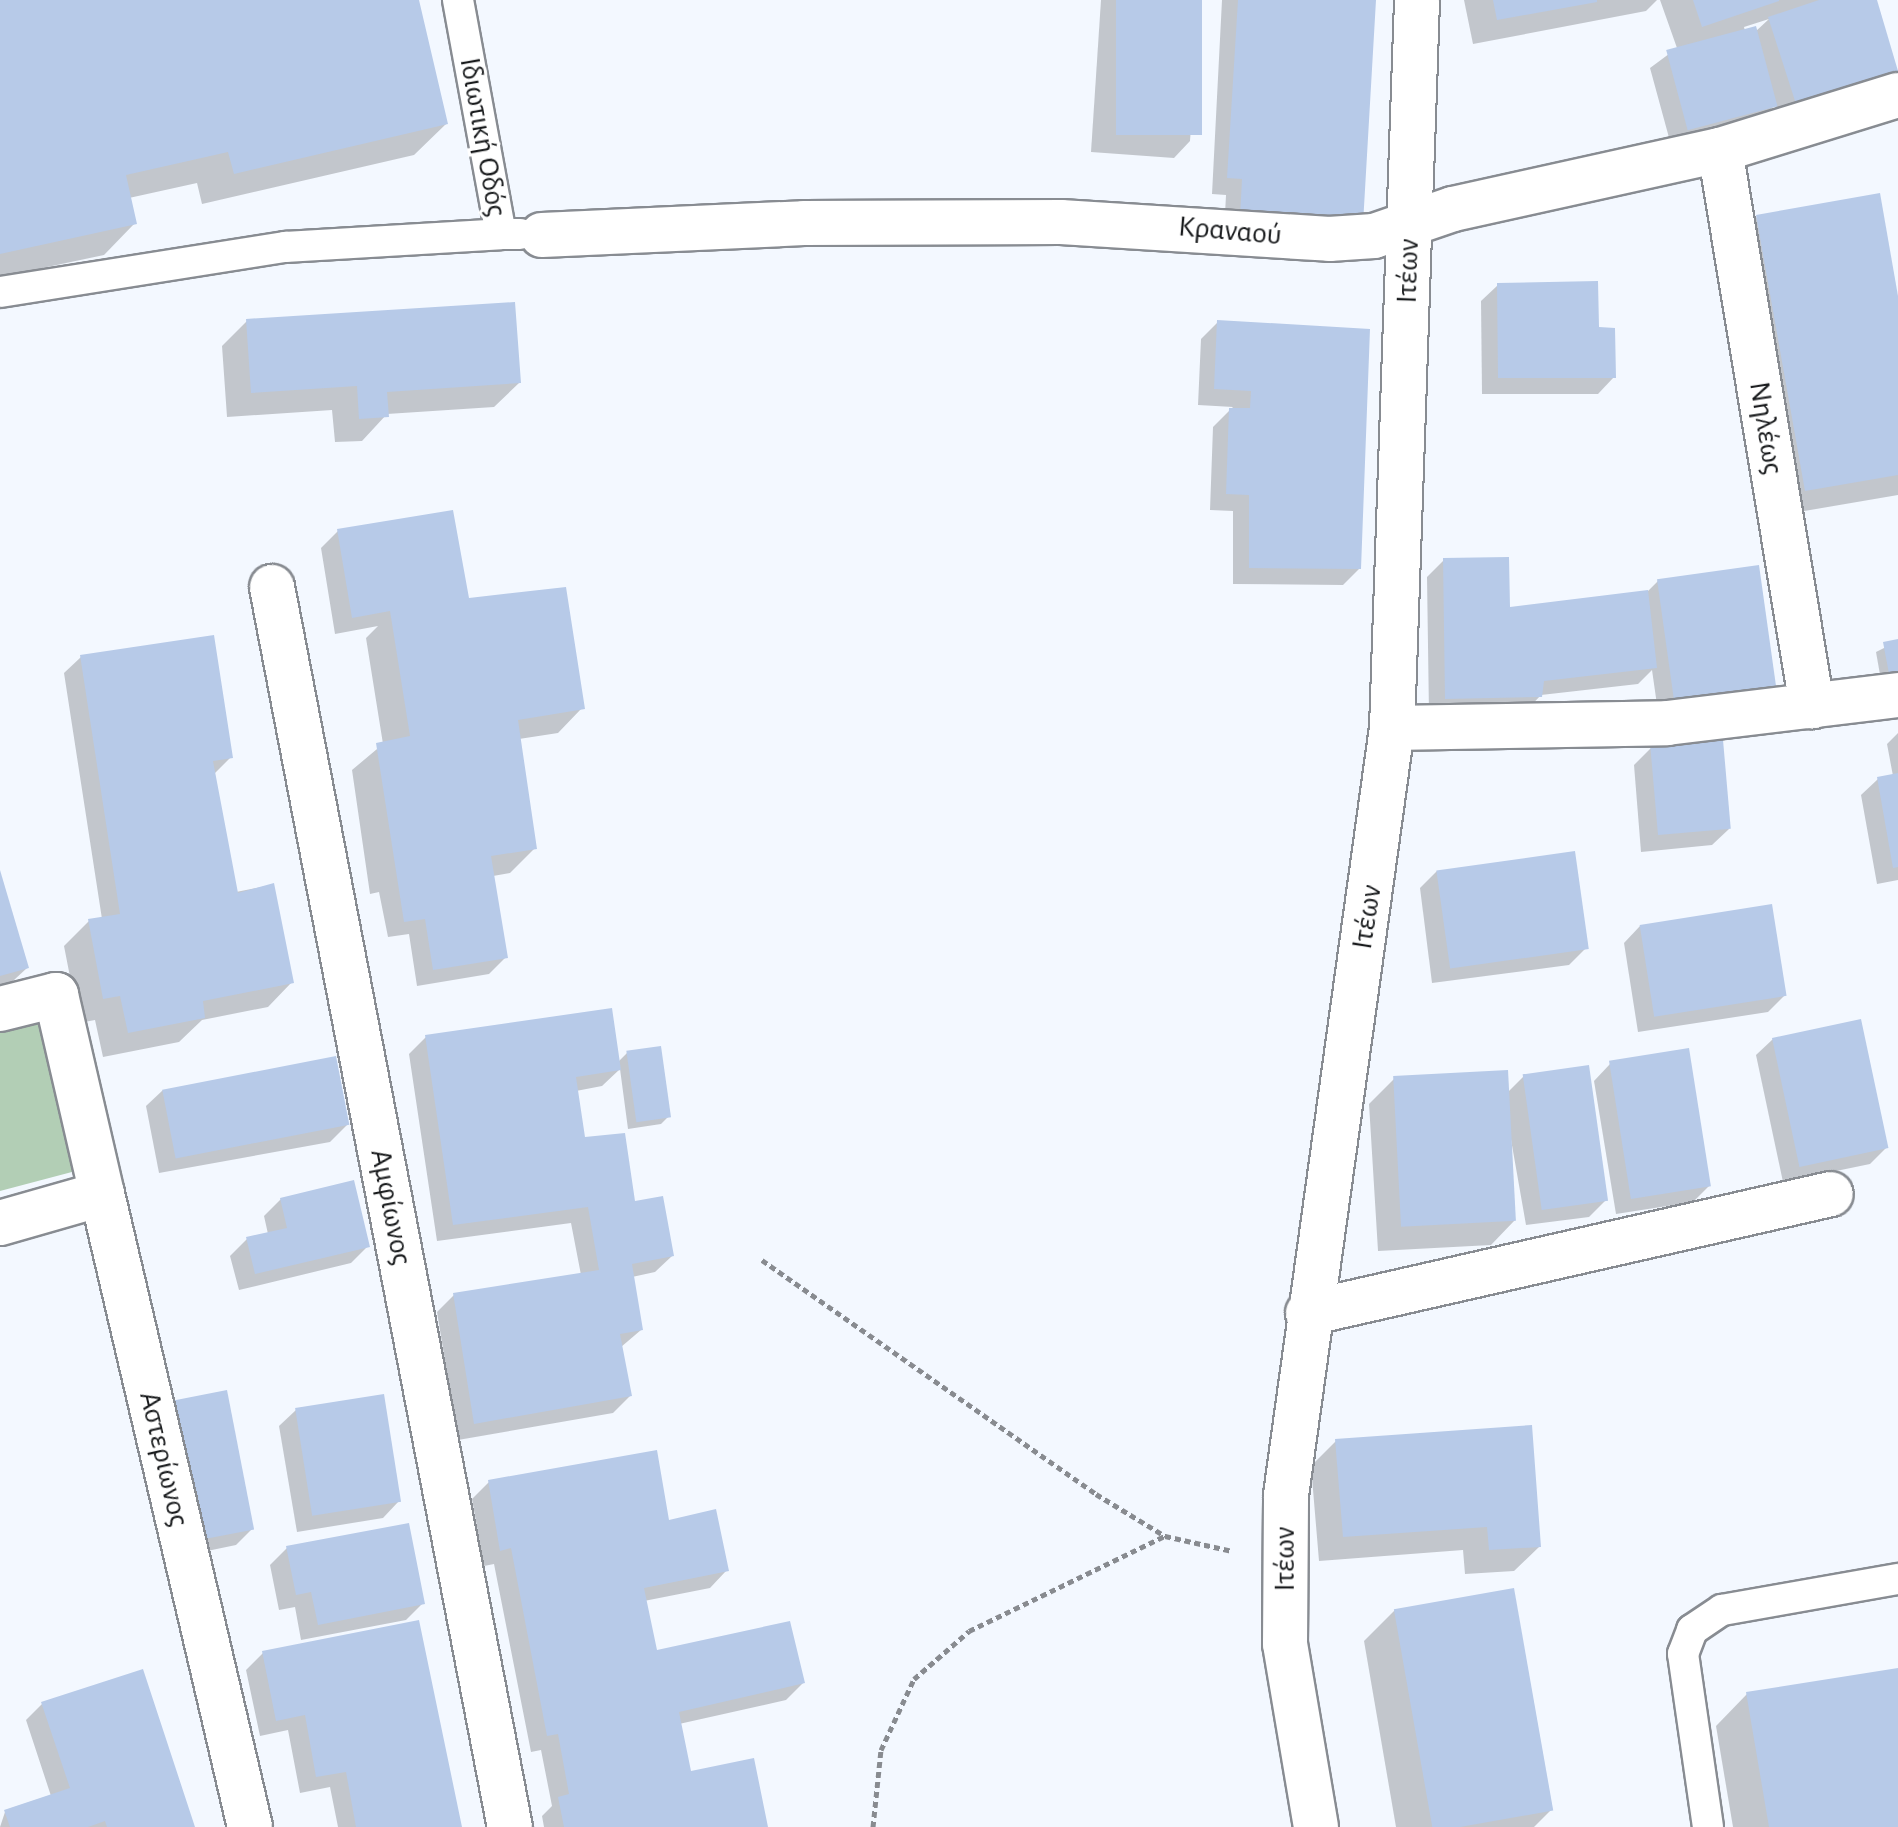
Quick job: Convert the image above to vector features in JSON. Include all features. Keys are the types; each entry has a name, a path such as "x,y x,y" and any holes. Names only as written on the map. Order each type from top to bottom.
{"street":[{"name":"Ιτέων","path":"1316,1827 1285,1644 1285,1547 1308,1313 1392,728 1417,0"},
{"name":"Κραναού","path":"522,234 804,223 1061,222 1329,239 1374,236 1453,209 1720,150 1898,95"},
{"name":"Νηλέως","path":"1720,150 1812,706"},
{"name":"Αμφίωνος","path":"272,587 510,1827"},
{"path":"1392,728 1667,723 1898,695"},
{"name":"Αστερίωνος","path":"0,1009 56,995 250,1827"},
{"path":"0,1223 102,1194"},
{"path":"1308,1313 1831,1194"}],"lane":[{"name":"Ιδιωτική Οδός","path":"458,0 522,234"},
{"path":"0,292 285,247 522,234"},
{"path":"1708,1827 1683,1654 1692,1630 1722,1610 1898,1579"}],"path":[{"path":"762,1260 1165,1536 1206,1549 1285,1547"},
{"path":"873,1827 881,1750 914,1679 969,1631 1165,1536"}],"green space":[{"path":"50,1014 87,1168 0,1191 0,1026"}],"building":[{"path":"0,0 419,0 448,124 234,174 228,152 126,175 137,224 0,254"},
{"path":"1116,0 1202,0 1202,135 1116,135"},
{"path":"1238,0 1376,0 1363,224 1240,217 1242,179 1227,178"},
{"path":"1493,0 1597,0 1597,2 1497,20"},
{"path":"1693,0 1779,0 1779,1 1702,27"},
{"path":"1819,0 1877,0 1898,71 1796,104 1768,17"},
{"path":"1756,26 1777,106 1688,130 1666,50"},
{"path":"1880,193 1898,296 1898,475 1805,491 1756,215"},
{"path":"1598,281 1599,327 1615,328 1616,378 1498,378 1497,283"},
{"path":"515,302 521,383 387,392 389,417 359,419 357,386 251,393 246,319"},
{"path":"1217,320 1370,329 1361,569 1249,568 1249,495 1226,494 1229,408 1250,408 1251,391 1214,389"},
{"path":"453,510 469,598 566,587 585,709 518,720 537,849 491,856 508,958 433,970 425,919 404,922 376,743 410,736 390,611 352,618 337,529"},
{"path":"1509,557 1510,607 1648,590 1657,668 1544,681 1542,697 1445,699 1443,558"},
{"path":"1759,565 1776,689 1674,703 1657,579"},
{"path":"214,635 233,758 213,761 238,893 274,883 294,983 203,1001 205,1018 128,1033 120,996 103,999 88,919 120,914 80,655"},
{"path":"1898,639 1898,678 1890,679 1883,642"},
{"path":"1723,740 1731,829 1658,835 1650,746"},
{"path":"1898,773 1898,867 1893,868 1877,777"},
{"path":"1575,851 1589,949 1450,969 1436,870"},
{"path":"0,870 29,968 0,976"},
{"path":"1772,904 1787,996 1654,1017 1640,925"},
{"path":"612,1008 621,1070 576,1077 585,1137 625,1133 635,1201 663,1196 674,1256 632,1264 643,1330 620,1334 632,1396 474,1424 453,1293 599,1270 588,1207 453,1225 425,1035"},
{"path":"1861,1019 1888,1148 1799,1167 1772,1038"},
{"path":"661,1046 671,1117 636,1122 626,1051"},
{"path":"1689,1048 1711,1186 1631,1199 1609,1061"},
{"path":"336,1056 349,1125 176,1158 162,1090"},
{"path":"1589,1065 1608,1201 1542,1210 1523,1074"},
{"path":"1508,1070 1516,1221 1401,1227 1393,1076"},
{"path":"354,1180 370,1247 255,1274 246,1237 287,1228 280,1198"},
{"path":"227,1390 254,1529 198,1540 171,1401"},
{"path":"384,1394 401,1502 312,1516 295,1408"},
{"path":"1532,1425 1541,1547 1489,1550 1487,1527 1343,1537 1335,1439"},
{"path":"657,1450 669,1520 716,1509 729,1571 644,1588 657,1650 790,1621 805,1683 679,1712 691,1771 754,1758 768,1827 564,1827 558,1797 569,1794 558,1734 547,1736 511,1548 500,1551 488,1480"},
{"path":"409,1523 425,1604 318,1625 311,1592 296,1595 286,1546"},
{"path":"1514,1588 1553,1811 1460,1827 1432,1827 1394,1609"},
{"path":"419,1620 462,1827 356,1827 346,1772 316,1777 305,1715 276,1721 262,1651"},
{"path":"1898,1668 1898,1827 1769,1827 1746,1692"},
{"path":"143,1669 195,1827 107,1827 105,1821 88,1827 10,1827 4,1810 70,1788 41,1702"}]}
